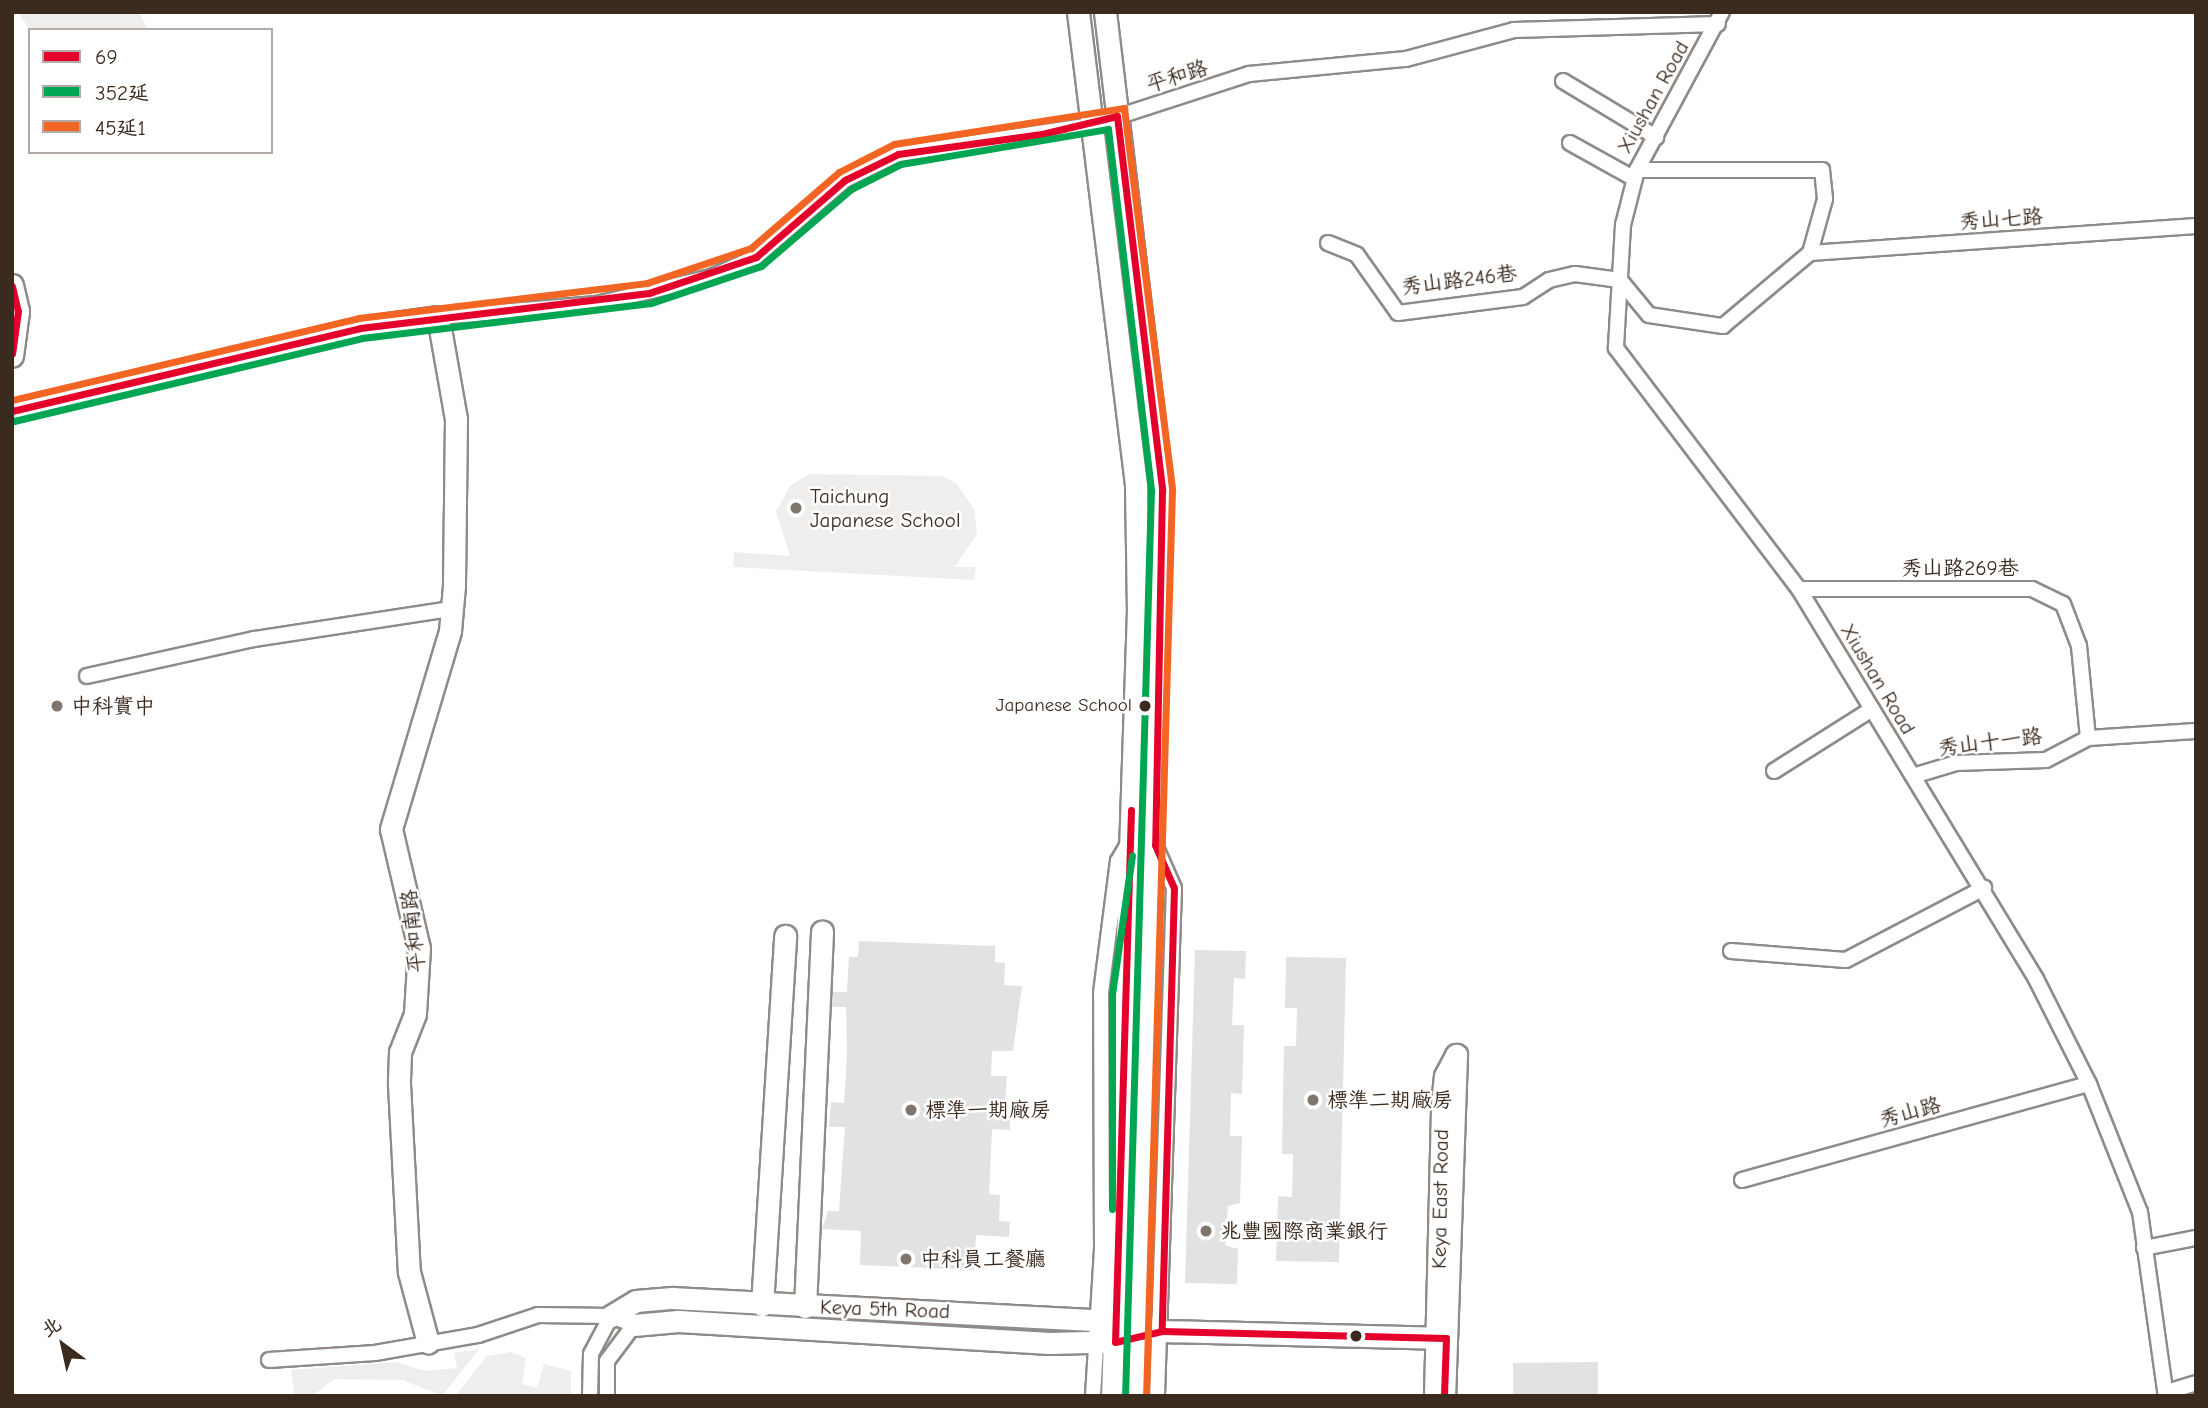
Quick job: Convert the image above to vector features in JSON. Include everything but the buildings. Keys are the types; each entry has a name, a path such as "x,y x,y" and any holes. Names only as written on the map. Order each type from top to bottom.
{"street":[{"path":"1078,12 1136,485 1130,840 1106,1320 1120,1337 1135,1396"},
{"path":"1105,12 1162,490 1155,845 1120,1337 1112,1396"},
{"name":"平和路","path":"438,317 596,304 711,277 756,257 845,180 898,154 1092,125 1249,74 1406,59 1514,30 1720,18"},
{"name":"Xiushan Road","path":"1720,18 1636,174 1623,225 1616,348 1799,589 1984,888 2089,1084 2140,1212 2167,1394"},
{"path":"1563,81 1656,137"},
{"path":"1570,143 1636,174 1822,170 1825,199 1810,253 1723,326 1649,315 1620,281"},
{"name":"秀山七路","path":"1810,253 2196,226"},
{"name":"秀山路246巷","path":"1328,243 1357,255 1398,313 1523,297 1549,279 1575,274 1620,281"},
{"path":"12,285 18,311 12,356"},
{"path":"12,411 360,328 438,317"},
{"name":"平和南路","path":"428,1343 409,1272 399,1084 400,1052 415,1014 419,948 391,829 451,609 456,419 438,317"},
{"name":"秀山路269巷","path":"1799,589 2032,589 2063,604 2079,646 2088,738"},
{"path":"88,676 254,639 451,609"},
{"path":"1774,771 1872,709"},
{"name":"秀山十一路","path":"1913,776 1956,763 2046,760 2088,738 2196,731"},
{"path":"1155,845 1174,888 1162,1331 1157,1396"},
{"path":"1731,951 1846,960 1984,888"},
{"path":"804,1307 822,931"},
{"path":"762,1305 785,936"},
{"name":"Keya East Road","path":"1435,1396 1441,1338 1451,1105 1456,1055 1445,1076 1443,1104 1441,1338"},
{"name":"秀山路","path":"1742,1180 2089,1084"},
{"path":"2144,1248 2196,1238"},
{"name":"Keya 5th Road","path":"611,1316 636,1301 672,1298 762,1305 1106,1320 1120,1337"},
{"path":"270,1360 428,1343 538,1315 611,1316 635,1325"},
{"path":"590,1396 591,1354 611,1316"},
{"name":"Keya 5th Road","path":"635,1325 678,1321 1120,1337 1162,1331 1441,1338"},
{"path":"607,1396 607,1362 623,1333 635,1325"},
{"path":"1093,1396 1120,1337"},
{"path":"1441,1338 1444,1396"},
{"path":"2167,1394 2196,1383"}],"shaded area":[{"path":"18,12 139,12 147,28 29,28"},
{"path":"809,474 942,476 957,484 974,509 977,534 955,567 976,567 974,580 733,567 734,552 790,556 776,512 790,486"},
{"path":"479,1349 442,1396 403,1380 335,1379 312,1396 295,1396 291,1370 396,1362 425,1371 457,1368 454,1353"},
{"path":"511,1352 526,1358 522,1384 537,1388 544,1364 571,1371 571,1396 455,1396 487,1356"}],"transit line":[{"name":"45延1","path":"12,400 358,318 647,283 751,248 839,172 894,144 1124,108 1172,490 1146,1396"},
{"name":"69","path":"12,411 360,328 649,293 756,257 845,180 898,154 1042,134 1117,116 1162,490 1155,845 1174,888 1162,1331"},
{"name":"352延","path":"14,421 362,338 651,303 761,266 851,189 901,164 1108,129 1151,490 1125,1396"},
{"name":"69","path":"12,286 18,311 12,354"},
{"name":"69","path":"1131,810 1115,1342 1162,1331 1446,1338 1444,1396"},
{"name":"352延","path":"1112,1209 1112,994 1132,855"}],"place":[{"name":"Taichung Japanese School","path":"796,508"},
{"name":"中科實中","path":"57,706"},
{"name":"Japanese School","path":"1145,706"},
{"name":"標準二期廠房","path":"1313,1100"},
{"name":"標準一期廠房","path":"911,1110"},
{"name":"兆豐國際商業銀行","path":"1206,1231"},
{"name":"中科員工餐廳","path":"906,1259"}]}
